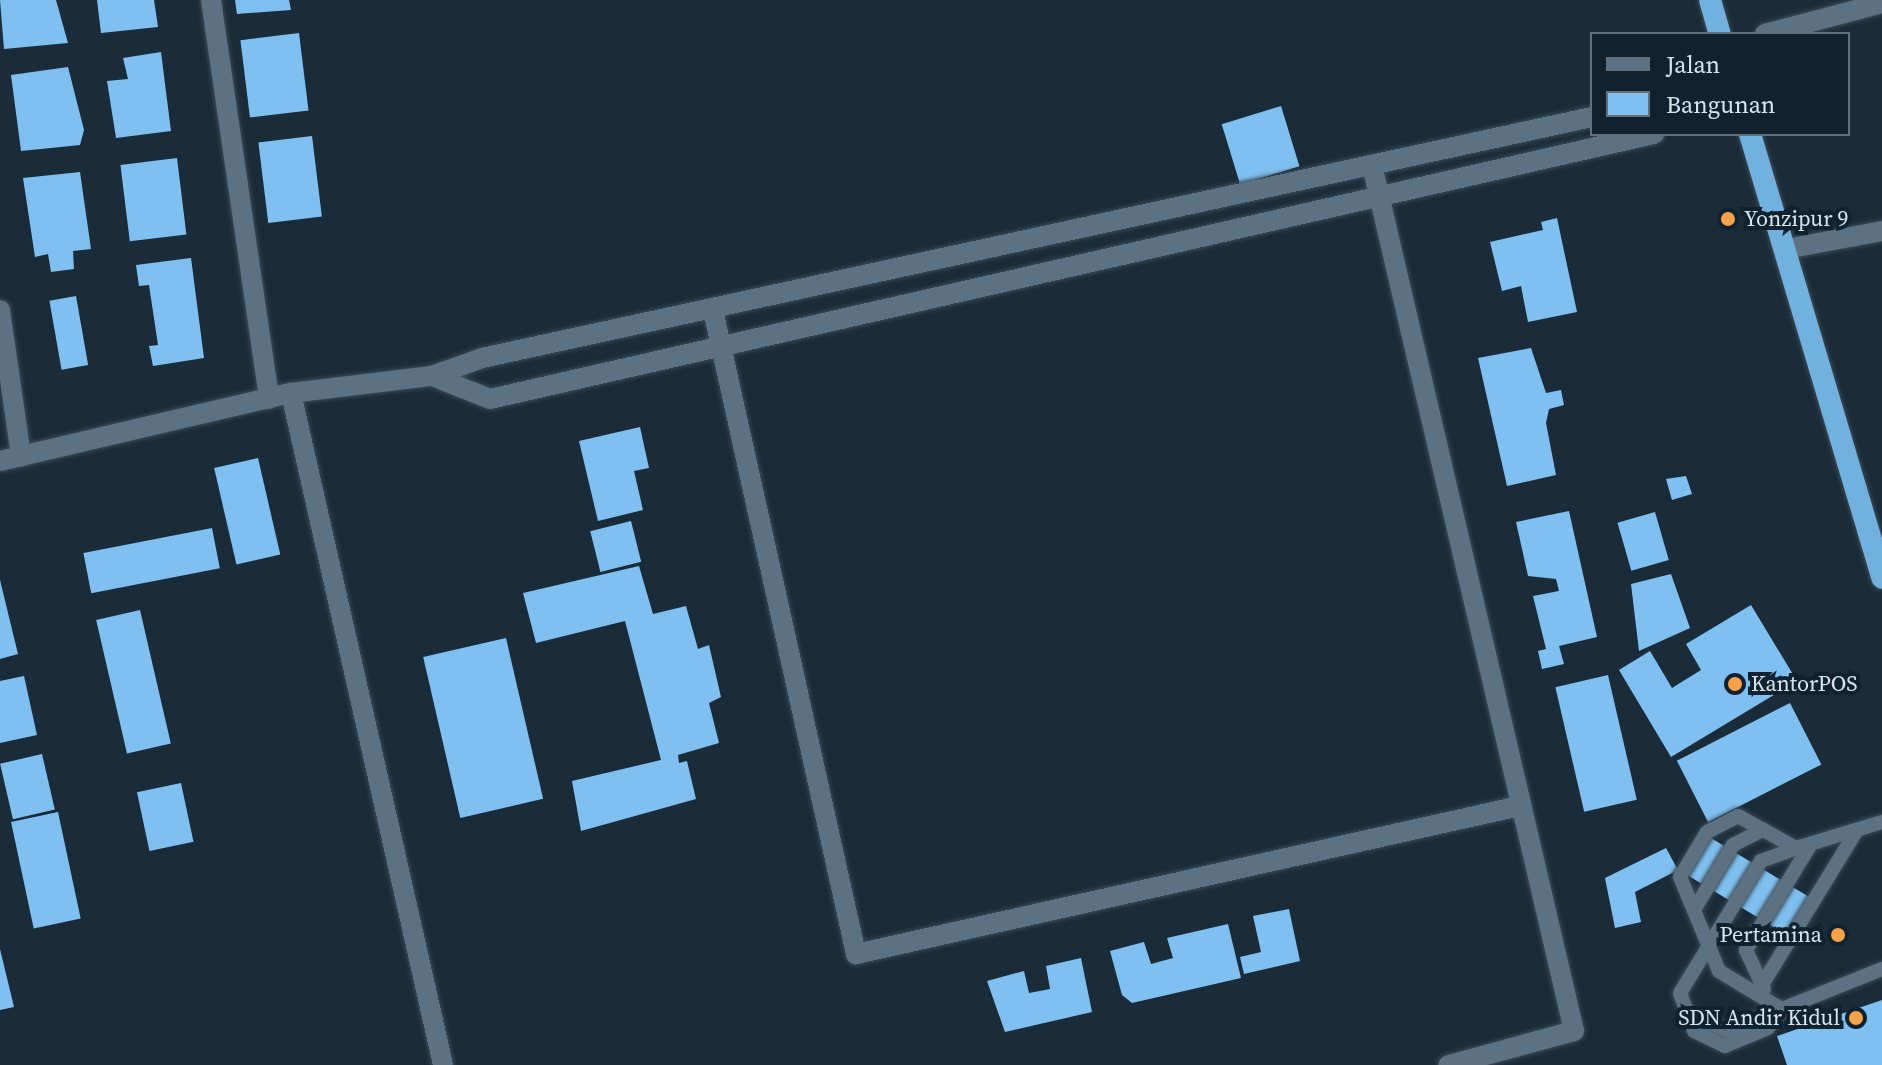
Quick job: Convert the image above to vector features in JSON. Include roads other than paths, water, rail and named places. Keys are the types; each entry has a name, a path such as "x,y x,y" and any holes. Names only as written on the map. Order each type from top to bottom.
{"highway":[{"path":"1710,0 1719,32"},
{"path":"1751,136 1882,578"}],"street":[{"path":"211,0 269,399"},
{"path":"1773,32 1882,3"},
{"path":"0,461 291,393 432,376 482,358 1590,117"},
{"path":"1546,127 1552,158"},
{"path":"432,376 490,399 1646,136"},
{"path":"1372,165 1574,1031 1449,1065"},
{"path":"1786,249 1882,231"},
{"path":"0,310 21,456"},
{"path":"713,310 856,954 1520,806"},
{"path":"291,393 443,1065"}],"lane":[{"path":"1765,991 1719,971 1680,877 1707,832 1738,816 1803,846"},
{"path":"1882,822 1761,861 1680,993 1687,1012 1727,1031 1882,969"},
{"path":"1694,910 1733,845 1763,830"},
{"path":"1765,991 1857,830"},
{"path":"1783,1010 1765,991 1746,950 1803,846"}],"place":[{"name":"Yonzipur 9","path":"1728,219"},
{"name":"KantorPOS","path":"1735,684"},
{"name":"Pertamina","path":"1838,935"},
{"name":"SDN Andir Kidul","path":"1856,1018"}]}
